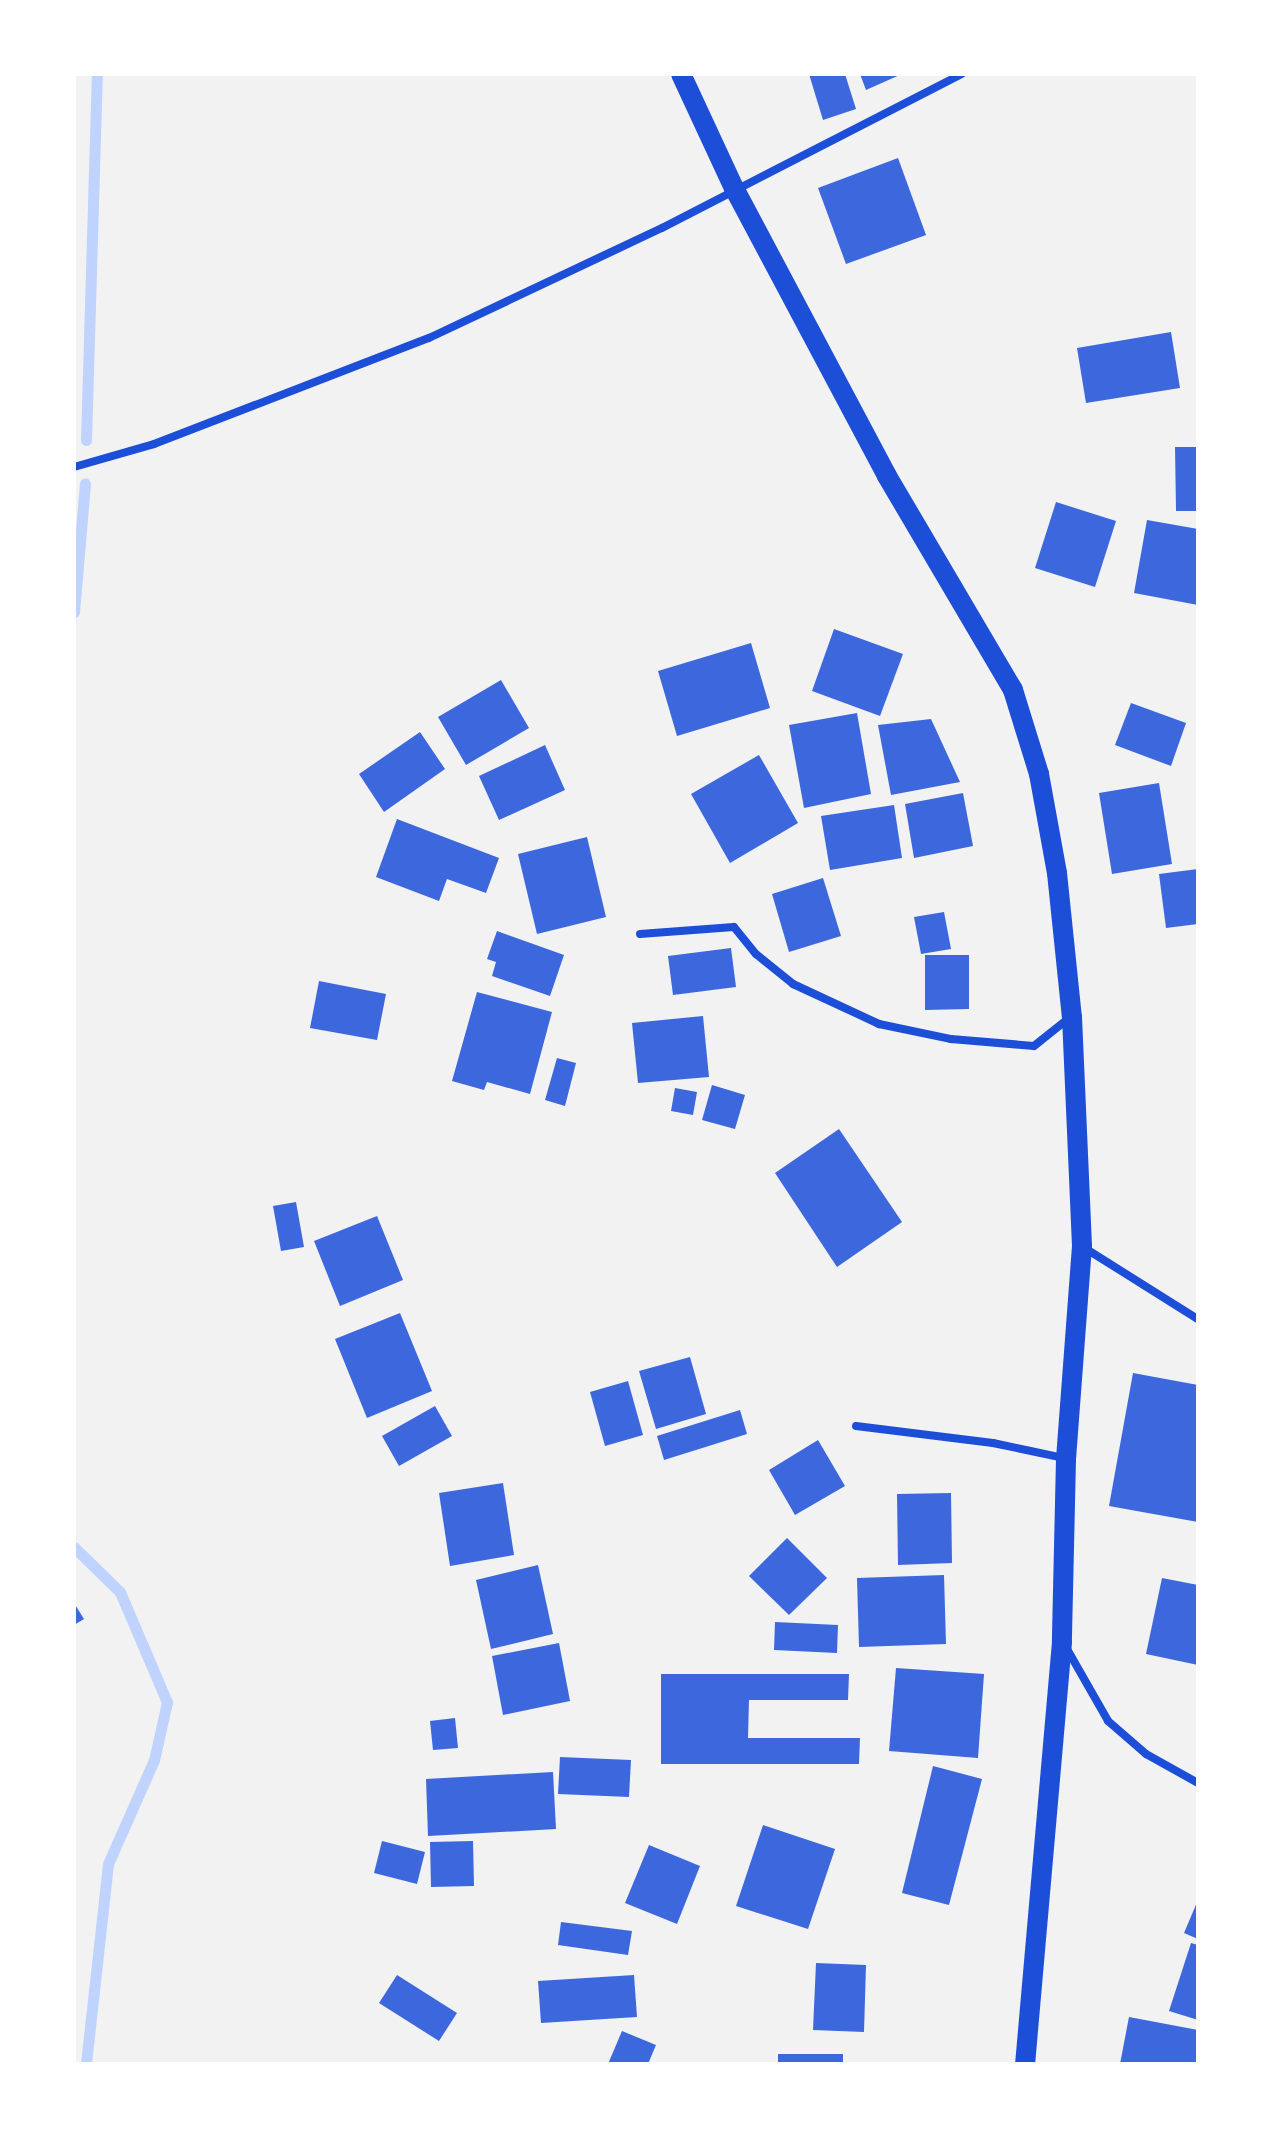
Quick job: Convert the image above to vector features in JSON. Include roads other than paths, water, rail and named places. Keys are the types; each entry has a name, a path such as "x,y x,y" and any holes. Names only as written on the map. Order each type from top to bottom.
{"main road":[{"path":"681,74 734,188 887,476 1013,690 1039,774 1057,873 1072,1017 1082,1246 1066,1459 1062,1642 1025,2064"}],"street":[{"path":"74,467 154,444 429,338 662,228 734,188 962,74"},
{"path":"640,934 734,927 756,954 793,984 879,1024 951,1039 1034,1046 1072,1017"},
{"path":"1082,1246 1198,1319"},
{"path":"856,1426 993,1443 1066,1459"},
{"path":"1062,1642 1108,1721 1146,1754 1198,1783"}],"waterway":[{"path":"86,440 97,74"},
{"path":"74,612 85,483"},
{"path":"74,1547 120,1592 167,1702 154,1760 108,1864 86,2064"}]}
